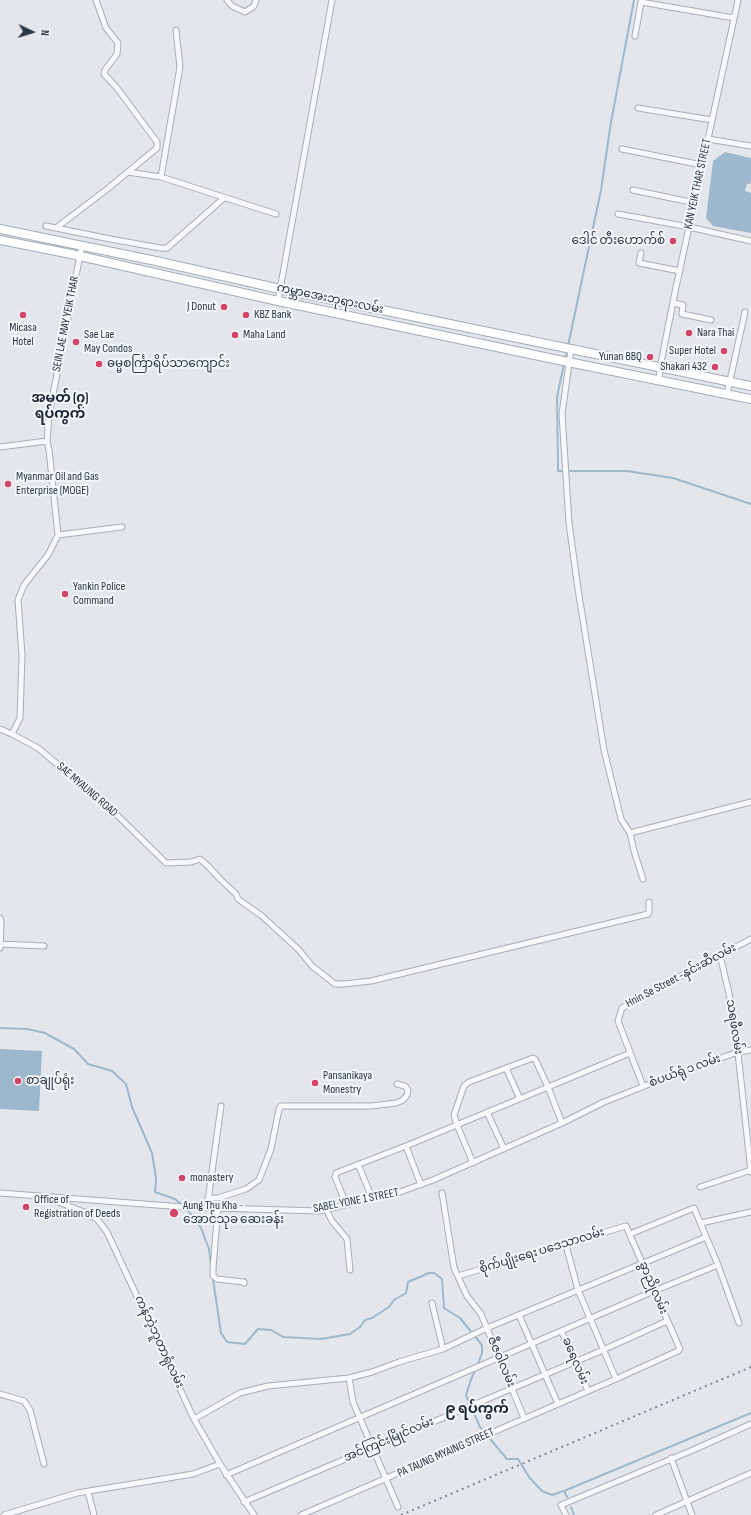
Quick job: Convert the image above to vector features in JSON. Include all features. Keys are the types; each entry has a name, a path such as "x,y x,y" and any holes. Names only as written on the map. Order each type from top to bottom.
{"main road":[{"name":"ကမ္ဘာအေးဘုရားလမ်း","path":"0,229 82,245 280,289 751,386"},
{"name":"ကမ္ဘာအေးဘုရားလမ်း","path":"0,240 79,256 278,301 751,399"},
{"path":"536,355 539,343"}],"street":[{"path":"56,228 157,148 157,142 117,88 104,74 105,70 116,54 118,43 106,28 96,0"},
{"path":"227,0 232,6 246,12 254,6 256,0"},
{"path":"278,301 332,0"},
{"name":"KAN YEIK THAR STREET","path":"659,380 660,368 688,227 695,203 738,0"},
{"path":"635,36 641,2 734,18"},
{"path":"161,177 180,67 176,30"},
{"path":"638,108 712,120"},
{"path":"708,139 751,146"},
{"path":"622,149 702,165"},
{"path":"128,172 161,177 276,214"},
{"path":"633,190 695,203"},
{"path":"46,226 160,248 167,248 224,198"},
{"path":"618,214 751,241"},
{"name":"SEIN LAE MAY YEIK THAR","path":"58,535 50,450 47,441 49,415 82,245"},
{"path":"641,253 639,263 680,271"},
{"path":"673,303 683,305 682,314 711,320"},
{"path":"727,394 745,312"},
{"path":"568,349 562,414 569,523 578,589 604,750 621,819 630,833 643,879"},
{"path":"0,447 47,441"},
{"path":"12,734 20,718 22,655 18,600 24,585 48,555 58,535 122,527"},
{"name":"SAE MYAUNG ROAD","path":"0,729 38,748 112,810 166,863 191,862 200,860 208,866 236,894 238,899 262,916 298,949 312,966 335,984 371,982 648,914 650,912 649,902"},
{"path":"630,833 751,802"},
{"path":"0,918 0,948"},
{"name":"Hnin Se Street -နှင်းဆီလမ်း","path":"643,1086 618,1021 622,1008 751,939"},
{"path":"0,944 44,946"},
{"name":"သရဖီလမ်း","path":"720,955 730,998 738,1052 751,1171"},
{"name":"စံပယ်ရုံ ၁ လမ်း","path":"643,1086 738,1052 751,1050"},
{"path":"346,1204 335,1175 336,1173 406,1146 630,1053"},
{"path":"473,1163 454,1118 464,1086 469,1082 533,1058 548,1087 562,1123"},
{"path":"506,1068 520,1099"},
{"path":"208,1198 218,1198 246,1190 259,1180 271,1149 279,1109 281,1106 371,1106 396,1103 403,1100 408,1090 405,1086 397,1084"},
{"name":"SABEL YONE 1 STREET","path":"0,1193 207,1208 326,1209 400,1192 421,1185 562,1123 604,1102 643,1086"},
{"path":"207,1208 221,1106"},
{"path":"487,1112 504,1149"},
{"path":"406,1146 421,1185"},
{"path":"358,1164 372,1198"},
{"path":"700,1187 751,1171"},
{"name":"ဇီဇဝါလမ်း","path":"442,1193 454,1268 467,1296 481,1314 524,1418"},
{"name":"ကန်ဘဲ့ဘူတာရုံလမ်း","path":"43,1196 84,1212 97,1219 107,1232 194,1419 226,1475 254,1515"},
{"path":"218,1208 213,1276 217,1279 244,1283"},
{"path":"326,1209 332,1221 347,1239 350,1270"},
{"path":"630,1234 691,1209 695,1210 718,1265 739,1323"},
{"path":"701,1223 750,1212 751,1219"},
{"name":"စိုက်ပျိုးရေး ပဒေသာလမ်း","path":"458,1276 566,1245 625,1226"},
{"name":"ခွာညိုလမ်း","path":"625,1226 627,1227 679,1346 678,1351"},
{"path":"194,1419 240,1393 268,1386 349,1378 443,1349 487,1328 706,1237"},
{"path":"566,1245 578,1290 616,1379"},
{"path":"226,1475 499,1357 718,1265"},
{"path":"432,1303 443,1349"},
{"path":"519,1315 558,1404"},
{"name":"အင်ကြင်းမြိုင်လမ်း","path":"244,1502 604,1350 667,1321"},
{"name":"ခရေလမ်း","path":"562,1331 588,1391"},
{"name":"PA TAUNG MYAING STREET","path":"301,1515 678,1351"},
{"path":"349,1378 354,1402 360,1418 398,1507"},
{"path":"0,1394 24,1401 30,1410 44,1464"},
{"path":"564,1514 561,1505 751,1424"},
{"path":"671,1458 692,1515"},
{"path":"4,1515 77,1493 193,1474 220,1464"},
{"path":"656,1515 751,1472"},
{"path":"88,1492 94,1515"}],"water":[{"path":"725,152 751,158 751,180 750,184 747,184 745,191 751,193 751,233 713,226 706,218 713,161"},
{"path":"0,1049 42,1051 39,1111 0,1109"}],"waterway":[{"path":"568,346 601,190 611,122 634,0"},
{"path":"565,360 567,351"},
{"path":"564,364 557,397 558,471 627,471 673,478 751,504"},
{"path":"0,1028 27,1029 45,1033 74,1049 88,1064 112,1071 126,1084 132,1107 152,1153 156,1178 155,1192 175,1199 182,1205"},
{"path":"185,1208 201,1228 209,1249 211,1264"},
{"path":"213,1279 221,1333 227,1342 245,1344 258,1329 271,1330 283,1337 321,1339 350,1334 360,1327 365,1320 372,1318 389,1307 394,1300 406,1293 408,1282 429,1273 434,1273 442,1279 444,1308 460,1318 482,1345 482,1353 478,1364"},
{"path":"476,1368 466,1395 480,1427 507,1459 518,1459 529,1477 542,1491 552,1495 751,1413"},
{"path":"564,1491 567,1497"},
{"path":"571,1507 574,1515"}],"railway":[{"path":"401,1515 751,1367"}],"place":[{"name":"ဒေါင် တီးဟောက်စ်","path":"673,241"},
{"name":"J Donut","path":"224,307"},
{"name":"Micasa Hotel","path":"23,315"},
{"name":"KBZ Bank","path":"246,315"},
{"name":"Nara Thai","path":"689,333"},
{"name":"Maha Land","path":"235,335"},
{"name":"Sae Lae May Condos","path":"76,342"},
{"name":"Super Hotel","path":"724,351"},
{"name":"Yunan BBQ","path":"650,357"},
{"name":"ဓမ္မစင်္ကြာရိပ်သာကျောင်း","path":"99,364"},
{"name":"Shakari 432","path":"715,367"},
{"name":"Myanmar Oil and Gas Enterprise (MOGE)","path":"8,484"},
{"name":"Yankin Police Command","path":"65,594"},
{"name":"စာချုပ်ရုံး","path":"18,1081"},
{"name":"Pansanikaya Monestry","path":"315,1083"},
{"name":"monastery","path":"182,1178"},
{"name":"Office of Registration of Deeds","path":"26,1207"},
{"name":"Aung Thu Kha - အောင်သုခ ဆေးခန်း","path":"174,1213"}],"district":[{"name":"အမှတ် (၇) ရပ်ကွက်","path":"60,406"},
{"name":"၉ ရပ်ကွက်","path":"477,1409"}]}
